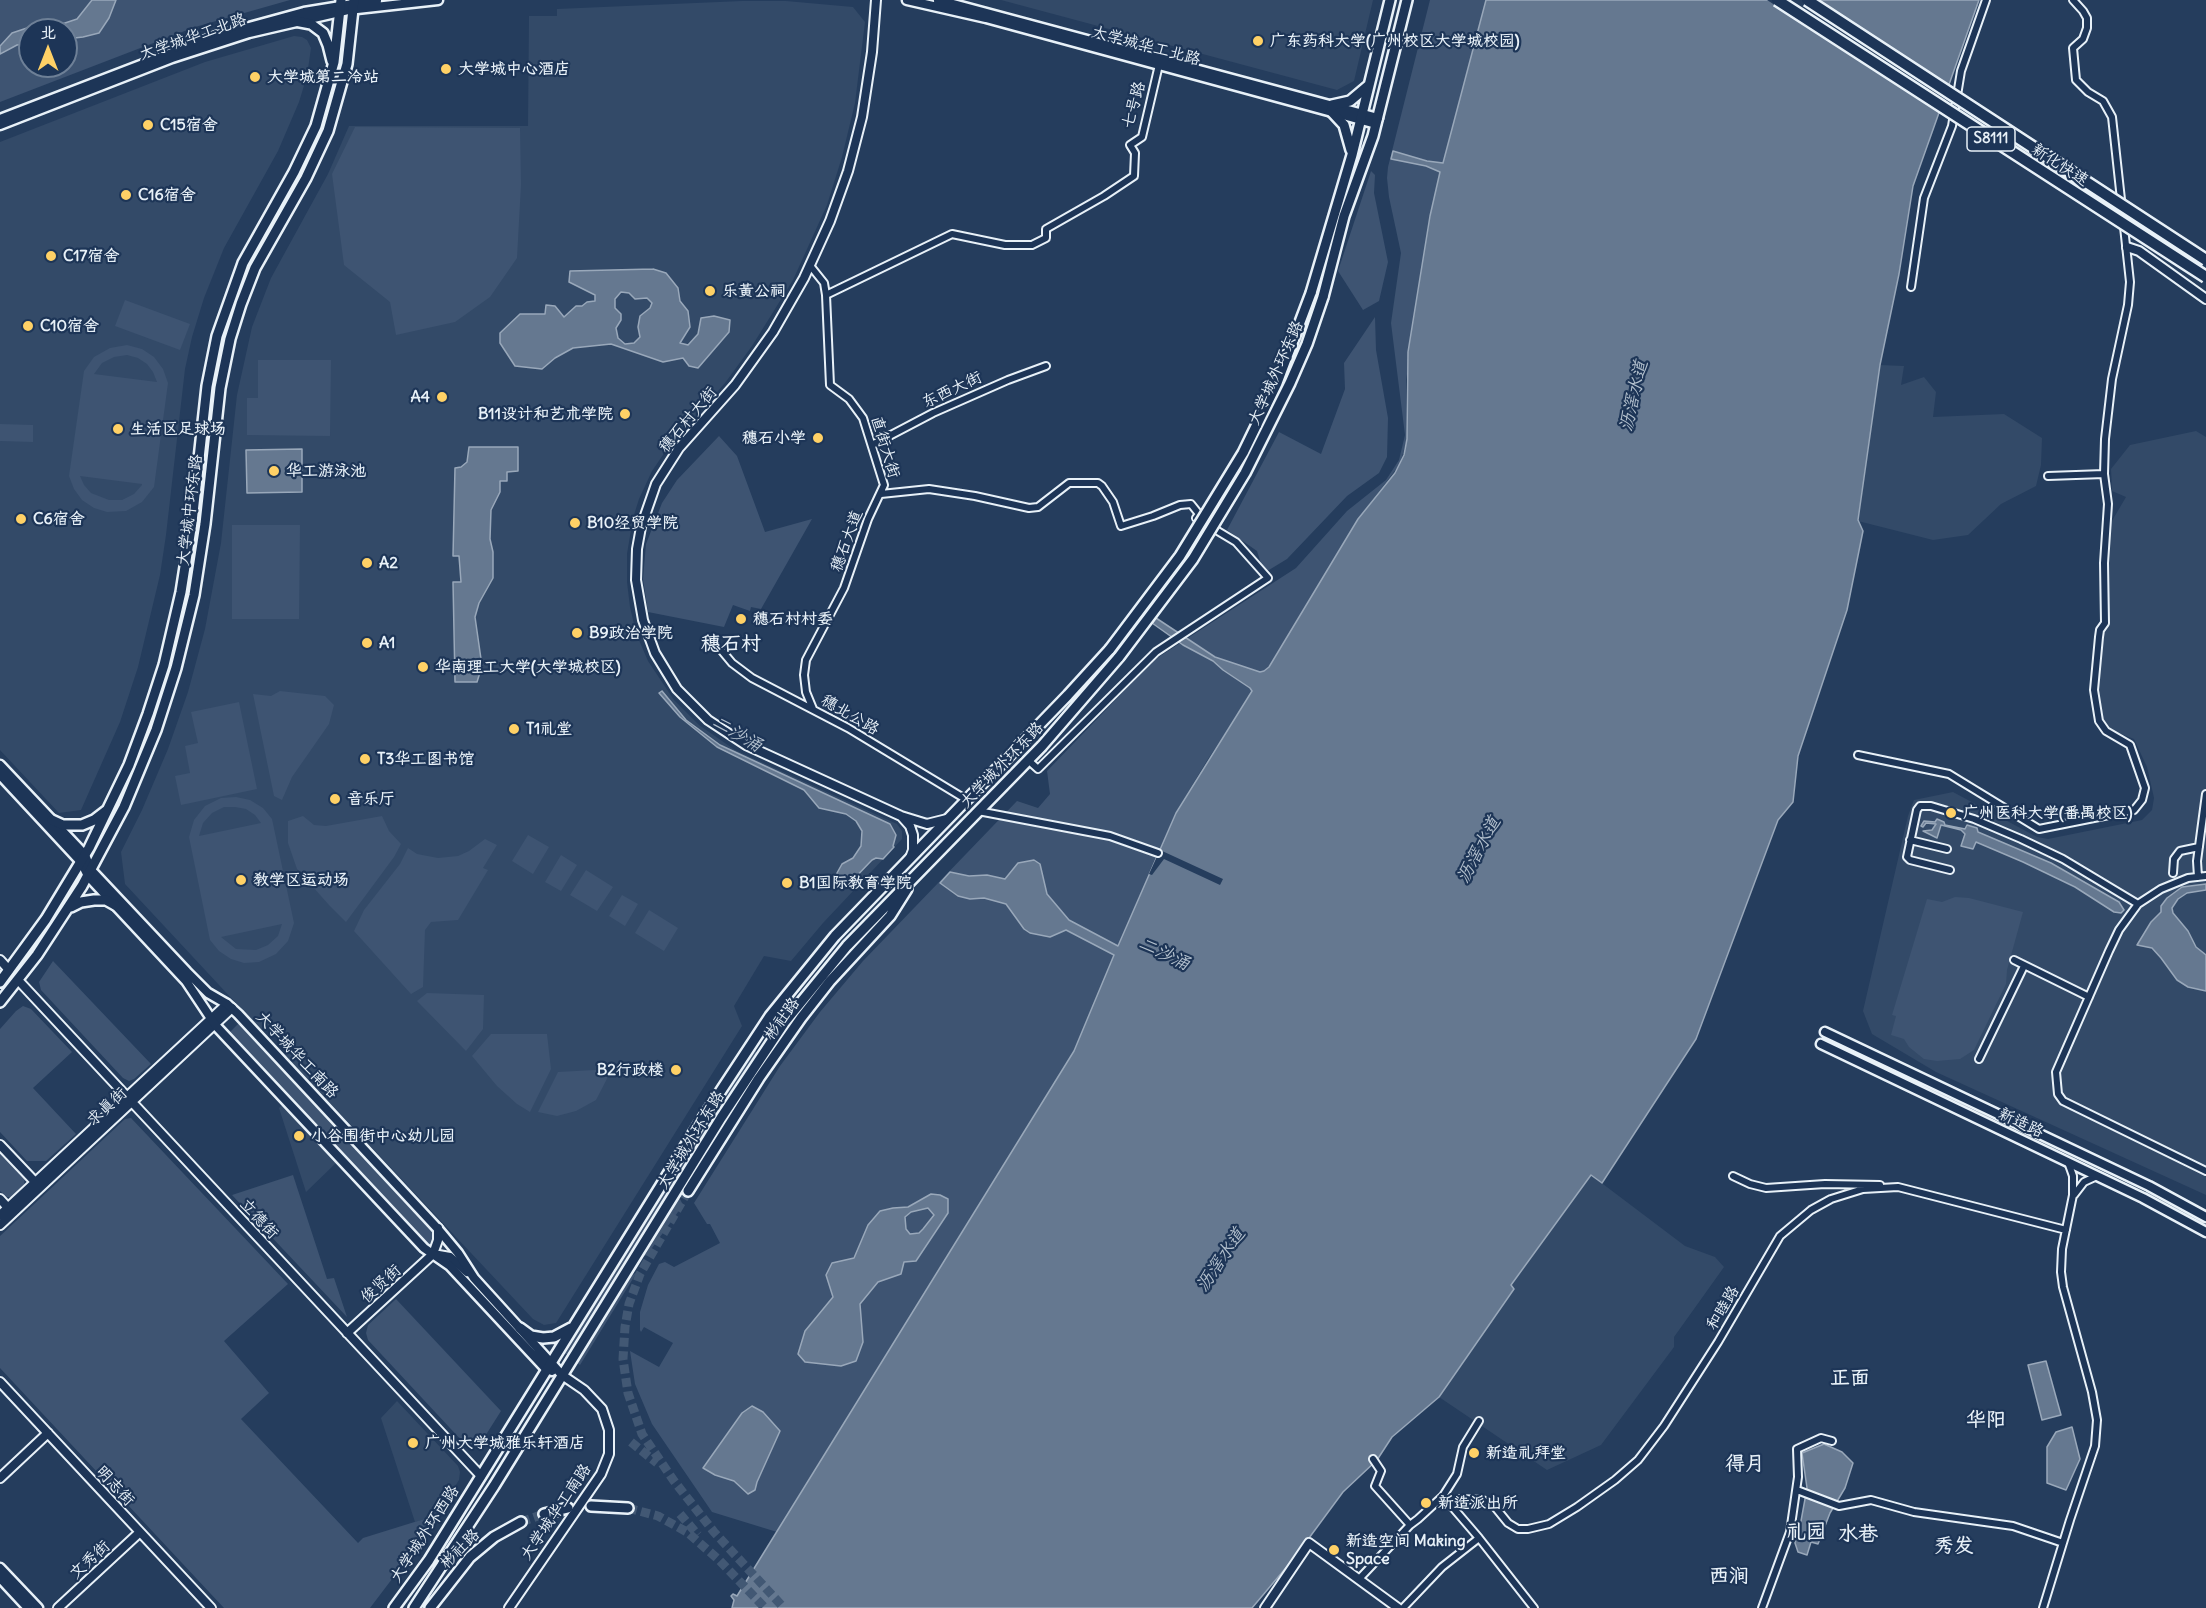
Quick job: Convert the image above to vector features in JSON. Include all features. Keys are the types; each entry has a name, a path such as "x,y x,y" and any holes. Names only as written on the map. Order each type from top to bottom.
{"highway":[{"name":"新化快速","path":"1777,0 2206,276"},
{"name":"新化快速","path":"1807,0 2206,260"}],"main road":[{"name":"大学城华工北路","path":"0,119 216,36 275,20 377,0"},
{"name":"大学城华工北路","path":"354,4 438,0"},
{"name":"大学城华工北路","path":"907,0 970,14 1377,121"},
{"name":"大学城华工北路","path":"938,0 1332,108"},
{"name":"大学城外环东路","path":"481,1476 750,1043 790,989 825,947 1110,649 1180,556 1243,453 1277,383 1311,293 1352,155 1390,0"},
{"name":"大学城外环东路","path":"494,1486 764,1052 803,999 837,958 1079,705 1179,579 1241,481 1307,344 1323,297 1344,216 1364,165 1377,121 1407,0"},
{"name":"大学城中环东路","path":"0,1002 67,911 113,830 141,770 170,687 194,595 220,388 235,322 261,257 306,178 328,131 345,74 354,4"},
{"name":"大学城华工北路","path":"0,125 191,51 340,6"},
{"name":"大学城中环东路","path":"0,982 46,919 83,859 109,809 138,742 164,665 181,592 207,386 222,318 249,251 294,172 323,107 332,70 340,6"},
{"path":"295,21 311,24 323,33 328,45 332,70"},
{"path":"1374,67 1375,73 1381,77 1389,71"},
{"path":"1352,155 1347,129 1332,108 1350,101 1370,84"},
{"path":"197,476 210,477"},
{"path":"194,503 207,504"},
{"name":"大学城华工南路","path":"1,770 83,859"},
{"name":"大学城华工南路","path":"1,770 52,820 115,905 186,981 213,1022 421,1245 450,1266 548,1366 562,1375"},
{"path":"52,820 63,825 82,825 94,820 109,809"},
{"name":"大学城华工南路","path":"90,873 204,989 229,1006 438,1228 474,1278 520,1328 548,1366"},
{"name":"彬社路","path":"688,1191 753,1087 801,1018 830,981 894,911 915,876"},
{"path":"67,911 87,900 106,900 115,905"},
{"path":"825,947 823,952 825,959 830,961 837,958"},
{"name":"新造路","path":"1826,1032 2149,1186 2206,1217"},
{"path":"750,1043 764,1052"},
{"name":"新造路","path":"1821,1044 2067,1161 2206,1232"},
{"path":"520,1328 531,1336 547,1338 565,1332 575,1324"},
{"name":"大学城外环西路","path":"394,1608 429,1560 481,1476"},
{"name":"大学城外环西路","path":"414,1608 494,1486"},
{"path":"591,1506 628,1508"},
{"path":"544,1514 568,1508"},
{"name":"彬社路","path":"430,1608 470,1557 497,1535 521,1522"},
{"path":"0,1568 38,1608"},
{"path":"0,1578 28,1608"}],"street":[{"name":"穗石村大街","path":"876,0 872,52 862,117 848,171 826,232 796,293 762,348 728,394 679,448 662,473 642,521 636,571 641,611 652,646 672,682 700,713 724,732 746,745 901,816 927,824 949,818"},
{"path":"1911,287 1924,198 1952,126 1961,71 1986,0"},
{"path":"1858,755 1949,774 2039,829 2134,810 2142,800 2145,788 2130,745 2106,731 2099,721 2094,690 2098,638 2105,623 2104,563 2108,504 2104,474 2105,439 2112,379 2130,282 2112,117 2103,101 2088,92 2076,80 2073,48 2084,39 2088,28 2088,18 2073,0"},
{"name":"七号路","path":"826,294 952,234 1005,245 1032,245 1046,238 1046,229 1134,176 1135,153 1130,145 1142,136 1158,69"},
{"path":"2127,247 2139,251 2206,299"},
{"path":"812,268 824,283 826,294"},
{"name":"直街大街","path":"826,294 830,386 846,396 864,421 884,483 881,494"},
{"name":"东西大街","path":"872,445 933,413 1046,366"},
{"path":"2048,476 2104,474"},
{"name":"穗石大道","path":"813,709 805,686 806,660 844,588 868,519 881,494 929,489 975,496 1022,508 1038,507 1069,483 1098,483 1113,502 1120,526 1188,503 1199,514 1196,519 1239,544 1268,578 1151,656 1038,770 1028,760"},
{"name":"穗北公路","path":"722,651 732,663 752,678 848,728 967,800"},
{"path":"2198,877 2197,866 2206,794"},
{"path":"1950,870 1910,860 1907,854 1917,810 1920,806 1931,806 1974,819 2021,839 2062,859 2138,904"},
{"path":"978,811 1110,836 1158,853"},
{"path":"901,816 910,826 913,835 913,850 910,858"},
{"path":"1910,840 1947,849"},
{"path":"2173,873 2174,859 2180,851 2199,848"},
{"path":"2206,876 2188,878 2161,889 2138,904 2120,930 2056,1072 2058,1094 2063,1101 2206,1172"},
{"path":"0,960 9,970"},
{"path":"2013,960 2089,997"},
{"path":"1979,1059 2024,966"},
{"name":"立德街","path":"18,980 481,1476"},
{"name":"求真街","path":"0,1225 11,1210 37,1185 229,1006"},
{"path":"0,1145 37,1185"},
{"path":"2043,1608 2095,1446 2097,1420 2092,1392 2062,1287 2061,1272 2066,1230 2073,1195 2073,1174 2067,1161"},
{"path":"1733,1176 1766,1188 1864,1183 1898,1187"},
{"path":"2073,1195 2082,1184 2097,1176"},
{"name":"和睦路","path":"1450,1504 1460,1499 1483,1500 1495,1507 1508,1522 1518,1529 1528,1529 1549,1524 1615,1480 1638,1460 1664,1426 1718,1342 1780,1236 1811,1210 1831,1199 1863,1189 1898,1187 2066,1230"},
{"path":"0,1199 11,1210"},
{"name":"求真街","path":"0,1215 11,1210"},
{"path":"438,1228 438,1240 433,1254 450,1257 474,1278"},
{"name":"俊贤街","path":"347,1333 433,1254"},
{"name":"大学城华工南路","path":"509,1608 601,1474 609,1454 609,1430 602,1409 584,1390 562,1375"},
{"name":"明志街","path":"0,1382 211,1608"},
{"path":"1359,1579 1410,1525 1443,1496 1457,1474 1463,1447 1479,1421"},
{"path":"0,1478 48,1433"},
{"path":"1762,1608 1790,1532 1797,1490 1797,1449 1821,1438 1832,1441"},
{"path":"1373,1459 1381,1471 1375,1486 1410,1525"},
{"path":"1797,1490 1839,1506 1871,1500 1914,1512 2013,1526 2063,1543"},
{"path":"1443,1496 1534,1608"},
{"name":"文秀街","path":"58,1608 140,1532"},
{"path":"1265,1608 1309,1543 1400,1608 1442,1567 1479,1538"}],"shaded area":[{"path":"0,0 290,0 195,27 78,72 78,18 18,18 18,78 62,78 0,102"},
{"name":"广东药科大学(广州校区大学城校园)","path":"1001,0 1373,0 1354,81 1337,90"},
{"path":"1430,0 1486,0 1443,163 1406,380 1407,439 1400,464 1358,519 1269,668 1208,759 1176,812 1074,1051 777,1532 712,1512 652,1424 635,1384 630,1351 659,1367 673,1343 644,1327 641,1332 640,1330 640,1312 648,1285 659,1264 665,1262 674,1267 720,1243 710,1224 707,1224 694,1203 780,1066 820,1012 863,961 1017,801 1038,808 1050,794 1047,771 1154,660 1296,568 1347,511 1386,480 1399,460 1405,435 1391,323 1401,253 1387,178"},
{"name":"华南理工大学(大学城校区)","path":"786,1 853,7 865,22 855,103 827,205 793,280 752,346 725,383 667,449 652,471 639,499 633,518 627,554 630,607 636,633 648,661 674,700 699,725 735,750 897,824 902,831 902,839 823,923 791,961 764,956 734,1006 742,1026 556,1323 544,1325 533,1319 284,1054 283,1037 271,1026 260,1029 125,884 121,852 168,749 188,692 205,629 221,543 237,395 252,327 271,278 328,174 349,126 528,126 529,16 557,16 557,9"},
{"path":"294,36 307,40 311,48 307,76 299,102 278,151 224,248 204,298 192,337 185,369 160,575 138,667 120,722 81,810 59,813 0,750 0,142 205,62"},
{"path":"355,127 520,128 521,185 517,258 490,297 455,322 396,335 390,302 344,265 332,174"},
{"path":"1371,171 1375,175 1374,193 1388,262 1379,301 1363,310 1338,271"},
{"path":"125,300 190,324 180,350 115,326"},
{"path":"1375,317 1376,350 1388,418 1387,457 1379,473 1347,496 1287,559 1264,573 1257,551 1227,530 1279,432 1321,454 1345,389 1344,363"},
{"name":"生活区足球场","path":"127,345 142,349 154,357 163,369 168,383 154,487 142,502 126,511 107,512 94,508 82,500 69,476 84,371 94,357 110,348","holes":["127,355 147,364 157,382 94,374 102,363 114,357","80,476 142,484 142,485 134,494 122,500 109,500 91,493"]},
{"path":"258,360 331,360 330,436 247,435 247,398 258,398"},
{"path":"1880,365 1904,366 1901,385 1924,377 1936,392 1933,417 2004,414 2042,438 2041,465 2036,486 2001,504 1968,535 1933,540 1858,521"},
{"path":"0,424 33,425 33,442 0,441"},
{"name":"广州医科大学(番禺校区)","path":"2196,431 2206,437 2206,1195 1936,1072 1872,1034 1863,1011 1908,816 1914,800 1953,792 2037,837 2048,839 2142,820 2152,810 2154,798 2147,767 2134,739 2106,728 2100,717 2099,635 2106,617 2106,562 2109,526 2126,497 2112,491 2111,469 2130,445"},
{"path":"719,436 737,456 765,532 812,519 761,609 751,607 750,611 733,605 724,627 648,612 643,579 646,544 662,503 677,480"},
{"path":"232,525 300,525 299,619 232,619"},
{"path":"280,691 325,696 334,705 329,724 292,777 282,800 274,796 253,694 271,696"},
{"path":"239,702 257,789 181,805 175,776 190,773 185,746 198,743 191,712"},
{"name":"教学区运动场","path":"236,797 250,800 263,808 272,819 294,923 288,941 276,954 259,962 244,963 231,959 219,951 210,940 189,837 194,820 205,806 221,798","holes":["224,807 246,809 261,823 199,836 203,823 212,813","282,924 278,936 268,945 256,950 236,949 221,937"]},
{"path":"303,816 314,825 326,826 382,816 389,831 401,844 346,922 297,869 288,843 288,821"},
{"path":"528,835 549,847 533,874 512,861"},
{"path":"485,839 497,845 483,868 488,870 458,920 431,922 425,930 423,987 411,994 354,931 364,910 400,864 408,848 417,854 438,858 458,856"},
{"path":"561,855 577,865 561,891 545,882"},
{"path":"586,870 613,887 597,911 570,895"},
{"path":"622,895 638,904 625,926 609,916"},
{"path":"1955,897 1969,898 2023,912 2007,970 2006,984 1974,1050 1960,1059 1937,1061 1924,1059 1909,1047 1904,1039 1891,1035 1896,1016 1892,1015 1927,899 1942,902"},
{"path":"649,910 678,928 664,951 635,933"},
{"path":"53,961 151,1064 134,1079 129,1081 123,1078 41,990 39,982"},
{"path":"427,993 484,995 483,1029 466,1051 417,1001"},
{"path":"23,1006 31,1009 72,1052 33,1088 76,1134 46,1161 27,1161 0,1132 0,1029"},
{"path":"241,1021 433,1228 434,1244 423,1244 227,1035"},
{"path":"491,1034 547,1034 551,1069 530,1112 497,1086 472,1056"},
{"path":"753,1049 756,1050 756,1054 569,1354 564,1354 564,1351"},
{"path":"612,1069 596,1100 576,1111 557,1116 538,1112 558,1072"},
{"name":"小谷围街中心幼儿园","path":"282,1105 336,1163 306,1192 279,1108"},
{"path":"131,1118 288,1284 224,1341 269,1393 241,1419 358,1543 363,1538 437,1515 370,1608 224,1608 0,1368 0,1236 125,1119"},
{"path":"0,1150 25,1178 23,1189 12,1197 7,1197 0,1191"},
{"path":"293,1175 327,1279 334,1278 347,1317 232,1195"},
{"path":"1591,1175 1685,1246 1715,1257 1724,1267 1674,1337 1674,1347 1601,1445 1547,1470 1439,1397 1514,1289 1510,1286"},
{"path":"677,1199 680,1199 683,1205 647,1255 643,1256"},
{"path":"637,1272 580,1365 576,1362 627,1279"},
{"path":"396,1299 501,1411 478,1445 463,1442 368,1340 366,1333 368,1325"},
{"name":"广州大学城雅乐轩酒店","path":"397,1401 458,1466 460,1472 459,1480 437,1515 415,1522 381,1418"}],"water":[{"path":"92,0 116,0 109,18 99,33 78,38 78,18"},
{"path":"1486,0 1979,0 1913,186 1899,274 1880,365 1858,520 1863,531 1847,610 1798,756 1793,802 1778,820 1696,1039 1602,1183 1591,1175 1511,1285 1514,1289 1439,1397 1392,1437 1377,1460 1343,1492 1295,1557 1252,1608 732,1608 734,1600 731,1596 733,1594 737,1596 1074,1051 1114,955 1066,930 1050,937 1030,933 1024,929 1006,904 984,898 970,899 958,896 940,883 950,872 1005,879 1018,863 1034,860 1040,864 1047,894 1069,920 1118,946 1176,813 1252,691 1213,661 1183,645 1152,623 1156,618 1215,657 1260,672 1264,671 1269,667 1358,519 1395,473 1404,455 1407,439 1408,352 1430,216 1440,172 1426,166 1391,159 1393,151 1443,163"},
{"path":"18,31 18,45 0,54 0,46 12,33"},
{"path":"653,269 666,273 678,288 680,301 688,311 690,327 680,343 688,345 698,334 701,318 714,316 730,320 729,332 698,368 689,366 683,358 663,362 611,344 573,348 555,358 542,369 515,366 500,343 500,333 520,314 545,314 546,305 555,306 564,317 576,306 595,301 595,295 569,282 570,271","holes":["621,292 629,293 635,299 647,298 652,303 650,308 640,316 638,327 640,337 634,343 625,344 618,338 616,328 621,320 621,314 615,308 615,299"]},
{"path":"469,447 518,447 518,471 507,472 507,481 500,481 500,492 491,510 490,539 493,552 493,578 479,603 475,617 482,666 477,682 455,682 453,582 461,582 459,556 453,556 455,468 467,462"},
{"name":"华工游泳池","path":"302,449 302,492 247,493 246,450"},
{"path":"662,691 686,720 720,745 890,824 896,835 894,847 883,859 872,860 848,885 842,883 837,878 837,873 842,864 853,858 861,846 862,831 856,821 846,814 819,808 804,790 717,747 680,717 659,693"},
{"path":"1937,819 1945,825 1965,829 1967,825 1977,828 1978,832 2051,863 2119,902 2124,910 2121,913 2114,912 2075,887 1976,842 1973,849 1961,846 1965,834 1961,830 1941,825 1937,838 1923,831 1932,830 1936,824 1926,823 1923,827 1921,826 1924,821 1935,822"},
{"path":"2206,884 2206,890 2187,893 2178,899 2172,908 2196,947 2206,955 2206,991 2188,987 2177,980 2152,948 2137,945 2151,922 2161,912 2161,906 2167,898 2182,887"},
{"path":"931,1194 948,1199 948,1213 916,1261 904,1262 901,1274 878,1282 860,1304 863,1342 856,1361 841,1366 805,1362 798,1354 805,1331 833,1297 826,1275 832,1263 854,1258 868,1225 880,1211 908,1207","holes":["928,1208 934,1215 919,1233 910,1234 906,1229 905,1217 911,1212"]},
{"path":"2046,1361 2061,1415 2042,1420 2028,1365"},
{"path":"752,1406 763,1412 780,1431 755,1490 748,1494 734,1481 715,1475 703,1468 742,1413"},
{"path":"2072,1427 2080,1459 2066,1490 2047,1483 2047,1447 2056,1432"},
{"path":"1824,1444 1842,1452 1853,1463 1845,1488 1830,1513 1818,1544 1811,1542 1807,1555 1798,1552 1795,1543 1807,1488 1802,1453"}],"pier":[{"path":"1767,0 1817,0 1951,87 1942,114"},
{"path":"1160,850 1223,879 1220,885 1164,859 1152,875 1149,874"}],"tunnel":[{"path":"688,1191 640,1274 629,1304 623,1359 628,1393 642,1434 674,1481 714,1532 784,1608"},
{"path":"631,1442 657,1463"},
{"path":"628,1508 658,1516 687,1532 719,1560 765,1608"},
{"path":"521,1522 544,1514"},
{"path":"680,1514 698,1535"}],"place":[{"name":"广东药科大学(广州校区大学城校园)","path":"1258,41"},
{"name":"大学城中心酒店","path":"446,69"},
{"name":"大学城第二冷站","path":"255,77"},
{"name":"C15宿舍","path":"148,125"},
{"name":"C16宿舍","path":"126,195"},
{"name":"C17宿舍","path":"51,256"},
{"name":"乐黄公祠","path":"710,291"},
{"name":"C10宿舍","path":"28,326"},
{"name":"A4","path":"442,397"},
{"name":"B11设计和艺术学院","path":"625,414"},
{"name":"生活区足球场","path":"118,429"},
{"name":"穗石小学","path":"818,438"},
{"name":"华工游泳池","path":"274,471"},
{"name":"C6宿舍","path":"21,519"},
{"name":"B10经贸学院","path":"575,523"},
{"name":"A2","path":"367,563"},
{"name":"穗石村村委","path":"741,619"},
{"name":"B9政治学院","path":"577,633"},
{"name":"A1","path":"367,643"},
{"name":"华南理工大学(大学城校区)","path":"423,667"},
{"name":"T1礼堂","path":"514,729"},
{"name":"T3华工图书馆","path":"365,759"},
{"name":"音乐厅","path":"335,799"},
{"name":"广州医科大学(番禺校区)","path":"1951,813"},
{"name":"教学区运动场","path":"241,880"},
{"name":"B1国际教育学院","path":"787,883"},
{"name":"B2行政楼","path":"676,1070"},
{"name":"小谷围街中心幼儿园","path":"299,1136"},
{"name":"广州大学城雅乐轩酒店","path":"413,1443"},
{"name":"新造礼拜堂","path":"1474,1453"},
{"name":"新造派出所","path":"1426,1503"},
{"name":"新造空间 Making Space","path":"1334,1550"}],"district":[{"name":"穗石村","path":"731,644"},
{"name":"正面","path":"1850,1378"},
{"name":"华阳","path":"1986,1420"},
{"name":"得月","path":"1745,1464"},
{"name":"礼园","path":"1806,1532"},
{"name":"水巷","path":"1858,1534"},
{"name":"秀发","path":"1954,1546"},
{"name":"西涧","path":"1729,1576"}],"water label":[{"name":"沥滘水道","path":"1634,396"},
{"name":"二沙涌","path":"737,734"},
{"name":"沥滘水道","path":"1479,850"},
{"name":"二沙涌","path":"1164,954"},
{"name":"沥滘水道","path":"1221,1260"}]}
